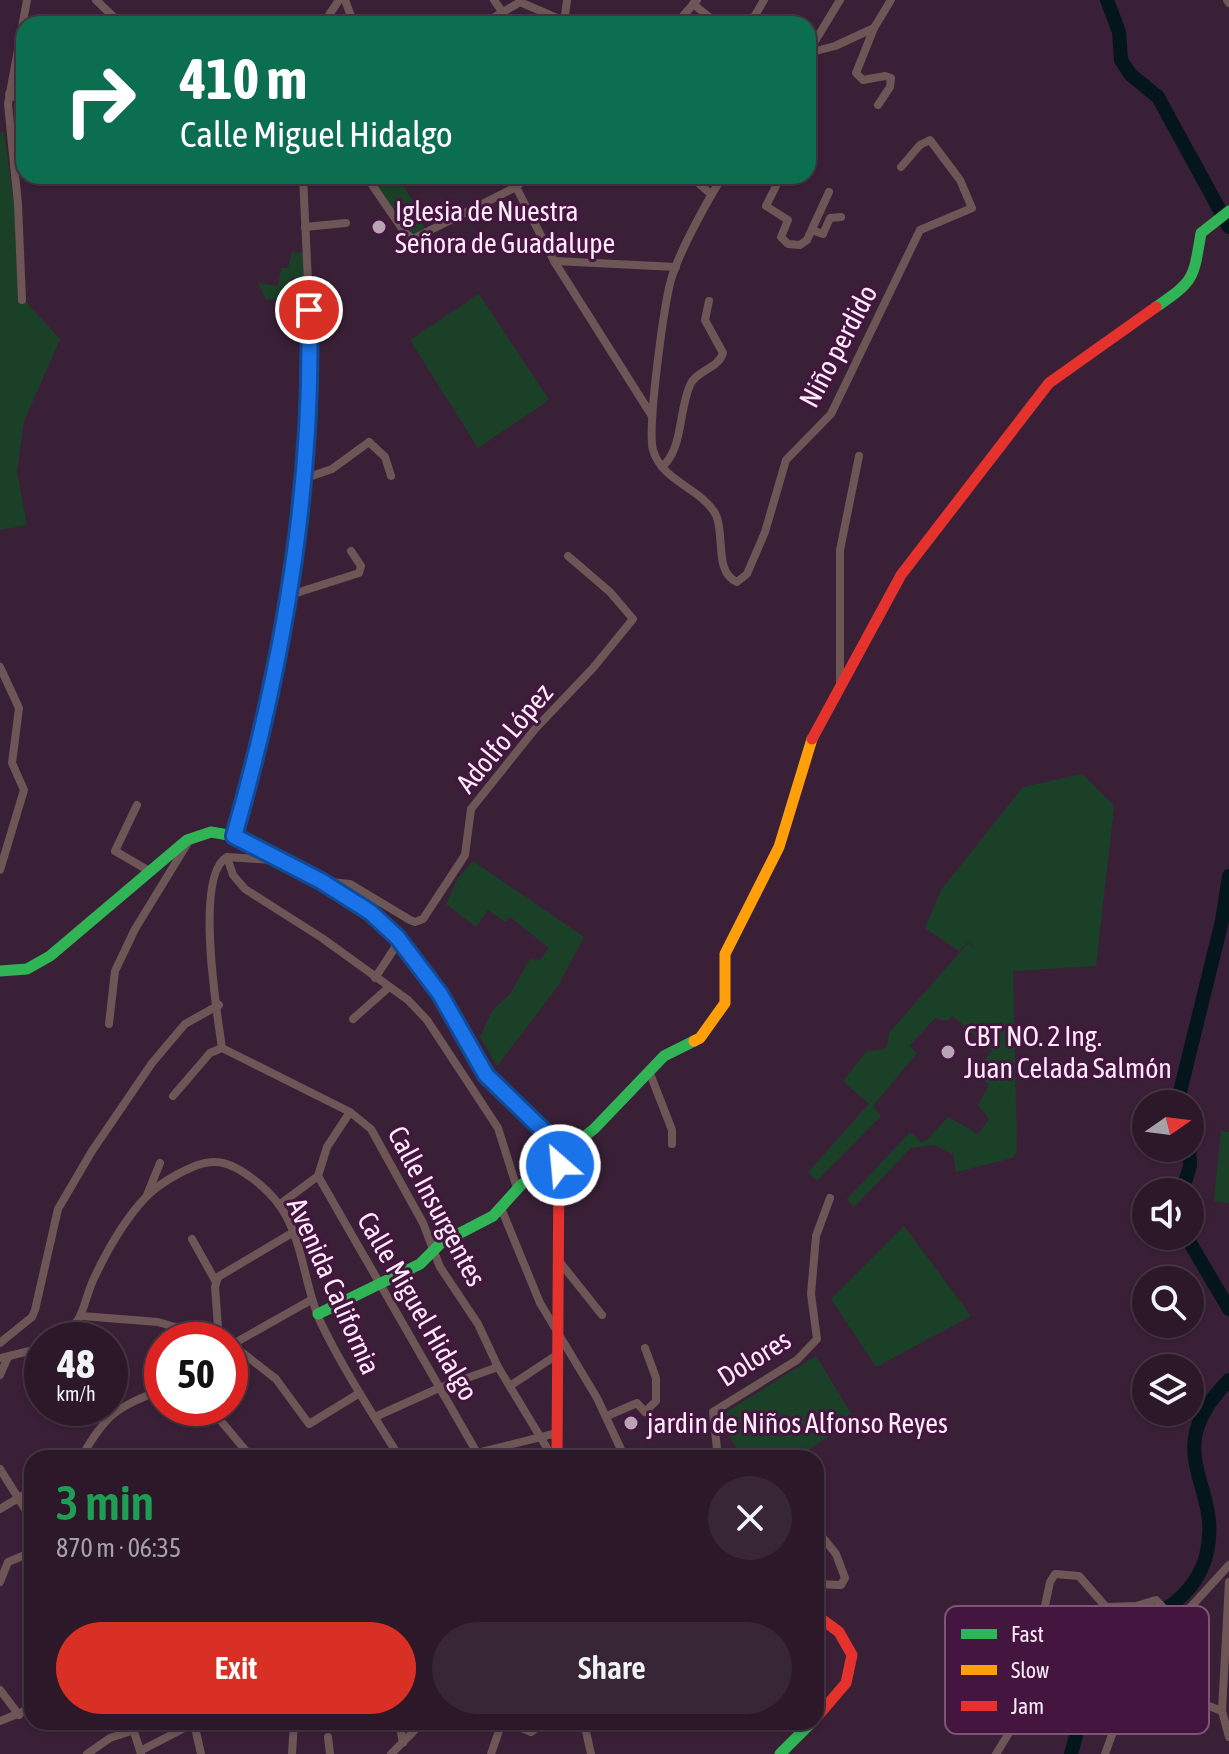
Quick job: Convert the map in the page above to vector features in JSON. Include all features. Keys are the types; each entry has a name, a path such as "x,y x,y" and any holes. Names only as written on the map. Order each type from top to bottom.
{"street":[{"path":"96,0 113,16"},
{"path":"329,16 342,0"},
{"path":"494,0 503,13"},
{"path":"816,39 840,0"},
{"path":"878,105 890,87 891,78 885,76 866,81 856,73 874,28 891,0"},
{"path":"498,16 515,4 525,2 552,16"},
{"path":"695,2 710,16"},
{"path":"816,50 835,46 874,28"},
{"path":"16,57 4,104 18,204 22,300"},
{"path":"9,94 16,98"},
{"name":"Niño perdido","path":"653,418 653,450 662,467 713,510 729,577 737,582 743,579 765,532 786,460 831,414 920,230 972,208 971,200 930,140 920,145 901,167"},
{"path":"234,836 250,780 290,595 303,479 310,325 303,184"},
{"path":"371,184 405,233 413,239 519,184"},
{"path":"699,184 711,194"},
{"path":"653,418 671,280 718,184"},
{"path":"777,184 766,206 788,220 782,239 794,246 800,245 812,230 829,192"},
{"path":"516,187 554,261 653,418"},
{"path":"318,1314 420,1264 441,1243 493,1216 517,1188 594,1129 664,1056 700,1038 725,1003 725,954 779,847 806,750 901,575 978,479 1018,419 1064,369 1185,287 1194,276 1201,233 1225,214"},
{"path":"812,230 823,234 830,218 841,217"},
{"path":"305,227 346,223"},
{"path":"554,261 676,267"},
{"path":"662,467 672,457 682,406 692,380 715,365 723,353 705,320 709,301"},
{"path":"303,479 332,469 369,442 385,457 391,476"},
{"path":"840,692 840,550 859,456"},
{"path":"290,595 359,573 361,566 351,551"},
{"name":"Adolfo López","path":"321,881 350,884 410,920 423,919 465,855 471,809 535,729 593,668 633,619 610,592 568,556"},
{"path":"0,667 19,708 12,763 24,790 0,870"},
{"path":"137,805 115,851 151,872"},
{"path":"0,971 27,969 50,956 191,837 211,832 234,836 321,881 370,912 400,940 440,994 486,1075 547,1134 559,1156 556,1450"},
{"path":"109,1024 115,971 140,920 191,837"},
{"path":"227,857 276,860"},
{"path":"227,857 233,875 245,889 309,929 408,1000 427,1020 498,1128 517,1188"},
{"path":"173,1096 210,1053 222,1048 208,900 216,870 227,857"},
{"path":"375,978 400,940"},
{"path":"353,1019 388,988"},
{"path":"0,1343 32,1317 58,1209 92,1151 152,1063 189,1020 219,1005"},
{"name":"Calle Insurgentes","path":"222,1048 350,1112 371,1129 423,1223 433,1251 478,1324 498,1367 550,1450"},
{"path":"649,1071 672,1130 672,1144"},
{"path":"279,1205 318,1176 327,1147 350,1112"},
{"name":"Avenida California","path":"76,1322 82,1316 94,1277 147,1196 196,1167 220,1162 243,1173 279,1205 292,1233 311,1300 358,1394 395,1450"},
{"path":"147,1196 160,1163"},
{"name":"Calle Miguel Hidalgo","path":"318,1176 475,1450"},
{"name":"Dolores","path":"716,1450 713,1412 797,1360 817,1339 811,1294 816,1236 830,1198"},
{"path":"501,1208 524,1269 558,1337 607,1416 622,1450"},
{"path":"216,1282 223,1272 292,1233"},
{"path":"192,1239 216,1282 218,1322"},
{"path":"559,1261 602,1315"},
{"path":"248,1335 311,1300"},
{"path":"82,1316 158,1322"},
{"path":"607,1416 634,1404 645,1412 656,1401 656,1378 645,1348"},
{"path":"0,1375 4,1357 24,1352"},
{"path":"510,1386 558,1354"},
{"path":"248,1357 276,1379 309,1424 358,1394"},
{"path":"375,1417 439,1388 498,1367"},
{"path":"85,1450 97,1428 113,1411 144,1398"},
{"path":"225,1426 245,1450"},
{"path":"494,1450 540,1435 557,1433"},
{"path":"0,1469 24,1509"},
{"path":"0,1509 24,1494"},
{"path":"824,1539 836,1554 845,1578 841,1585 824,1584"},
{"path":"0,1582 8,1562 24,1555"},
{"path":"1189,1606 1229,1565"},
{"path":"1045,1606 1055,1574 1079,1576 1104,1606"},
{"path":"1229,1582 1222,1711 1229,1737"},
{"path":"1124,1606 1154,1599 1164,1606"},
{"path":"824,1621 839,1632 852,1655 846,1683 824,1708"},
{"path":"0,1690 19,1715"},
{"path":"1209,1706 1222,1711"},
{"path":"0,1721 24,1712"},
{"path":"87,1754 125,1730"},
{"path":"134,1730 142,1752 182,1730"},
{"path":"196,1730 201,1754"},
{"path":"292,1754 294,1730"},
{"path":"401,1730 403,1743"},
{"path":"391,1754 415,1730"},
{"path":"491,1754 501,1730"},
{"path":"586,1730 591,1754"},
{"path":"780,1754 804,1730"},
{"path":"996,1754 1007,1734"},
{"path":"1003,1740 1011,1734"},
{"path":"1105,1754 1112,1734"},
{"path":"328,1737 330,1754"}],"green space":[{"path":"0,132 4,132 14,203 18,300 26,302 60,339 24,421 17,472 27,525 0,530"},
{"path":"376,184 402,184 420,212 415,215 426,229 414,235"},
{"path":"292,252 304,253 304,277 291,278 292,291 304,291 305,295 266,300 258,283 278,286 281,268 288,268"},
{"path":"479,294 549,400 478,448 410,340"},
{"path":"1082,774 1114,806 1096,966 1013,971 1017,1152 1012,1158 956,1172 953,1154 934,1145 911,1148 854,1207 847,1199 910,1132 921,1142 927,1140 948,1117 978,1134 989,1119 978,1105 989,1085 974,1073 992,1051 953,1016 947,1021 935,1018 909,1046 917,1053 873,1106 881,1116 817,1181 808,1172 869,1104 843,1081 866,1052 887,1048 889,1033 968,943 979,952 968,942 959,951 925,928 941,890 1023,787"},
{"path":"473,861 584,937 558,986 497,1066 480,1037 492,1011 510,994 530,959 540,960 549,948 510,917 505,922 488,910 476,927 446,904 458,878"},
{"path":"1221,1131 1229,1132 1229,1203 1214,1201"},
{"path":"904,1226 971,1316 876,1367 831,1299"},
{"path":"816,1356 855,1420 808,1450 738,1450 717,1418"}],"waterway":[{"path":"1107,0 1119,32 1121,60 1130,74 1158,97 1229,227"},
{"path":"1180,1090 1222,921 1229,876"},
{"path":"1186,1178 1190,1162"},
{"path":"1194,1250 1229,1309"},
{"path":"1170,1606 1194,1582 1206,1556 1209,1531 1207,1509 1194,1450 1197,1429 1208,1406 1229,1380"},
{"path":"1071,1754 1077,1734"}],"traffic: fast":[{"path":"1156,307 1190,278 1201,233 1229,211"},
{"path":"0,971 27,969 50,956 187,840 211,832 234,836 343,895 397,937 415,959"},
{"path":"318,1314 420,1264 441,1243 493,1216 521,1185 594,1129 664,1056 694,1041"},
{"path":"780,1754 804,1730"}],"traffic: slow":[{"path":"694,1041 700,1038 725,1003 725,954 779,847 812,739"}],"traffic: jam":[{"path":"812,739 901,575 1049,383 1156,307"},
{"path":"415,959 486,1075 547,1134 559,1156 557,1450"},
{"path":"824,1621 839,1632 852,1655 846,1683 824,1709"}],"place":[{"name":"Iglesia de Nuestra Señora de Guadalupe","path":"379,227"},
{"name":"CBT NO. 2 Ing. Juan Celada Salmón","path":"948,1052"},
{"name":"jardin de Niños Alfonso Reyes","path":"631,1423"}],"route":[{"path":"309,310 305,455 295,571 250,780 234,836 321,881 370,912 397,937 440,994 486,1075 547,1134 554,1144 560,1165"}]}
